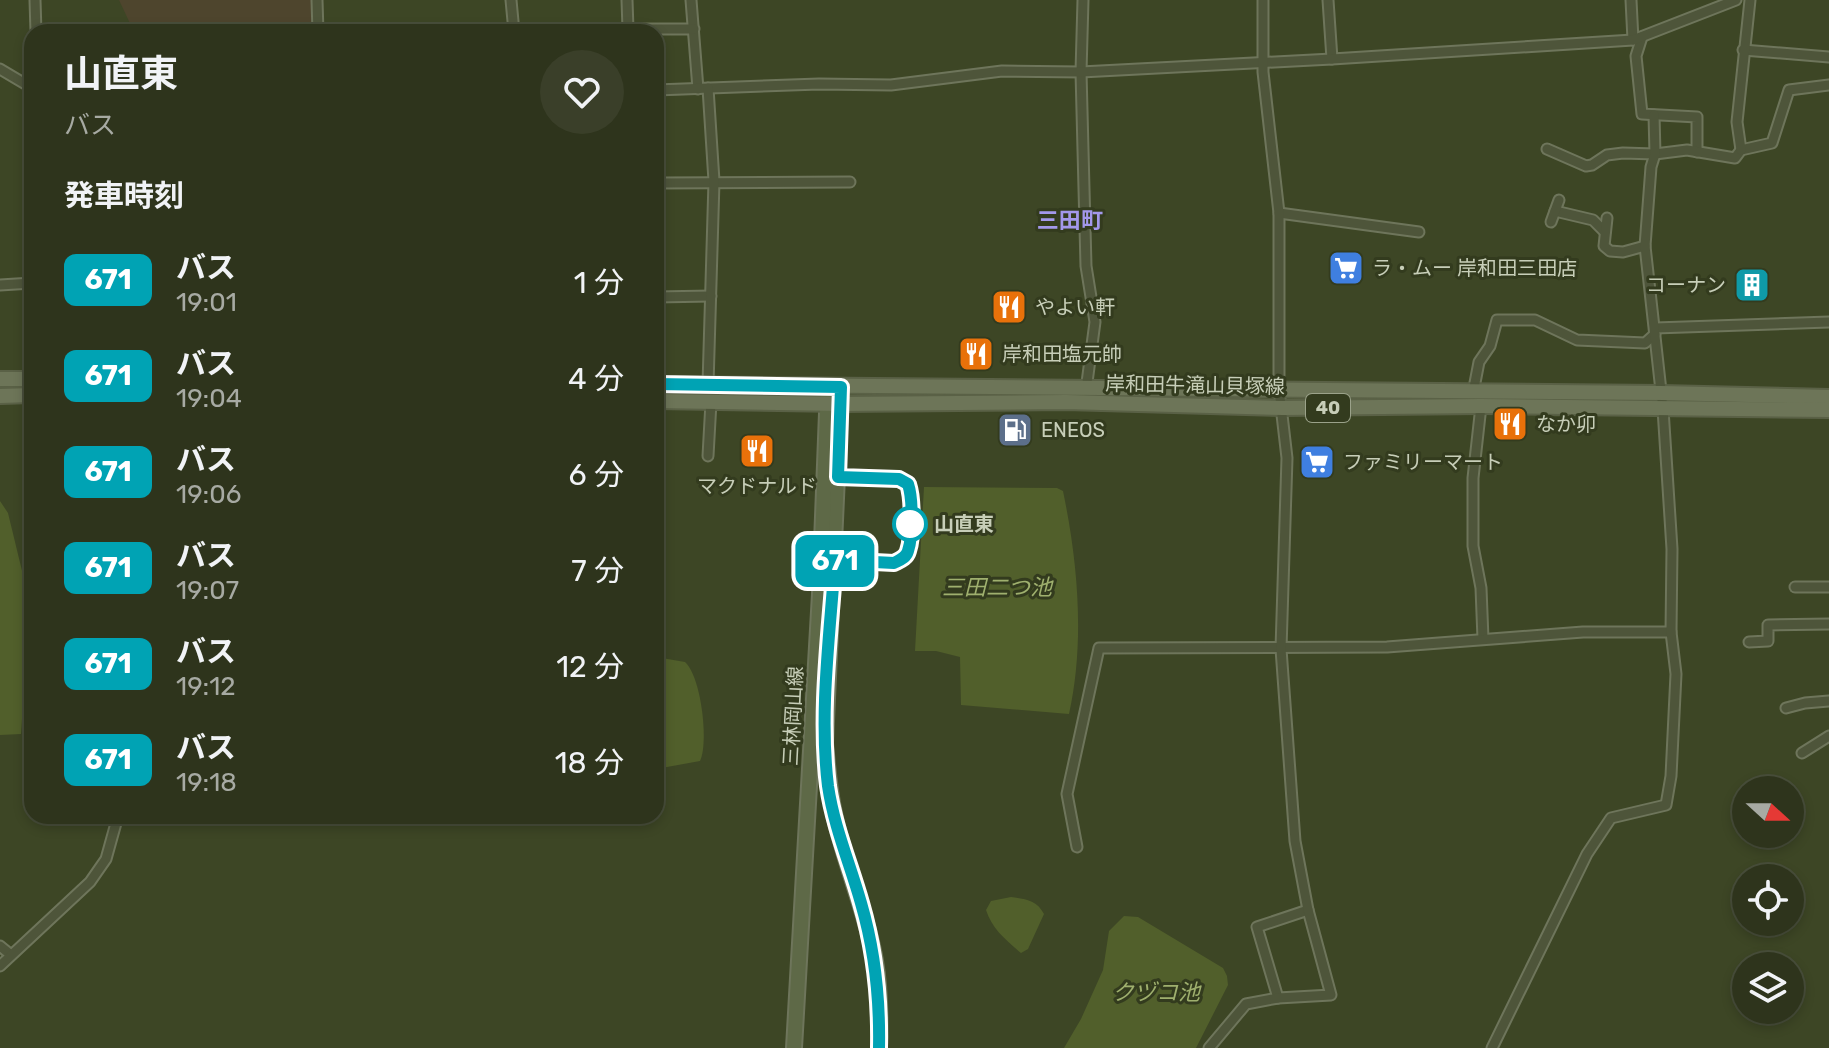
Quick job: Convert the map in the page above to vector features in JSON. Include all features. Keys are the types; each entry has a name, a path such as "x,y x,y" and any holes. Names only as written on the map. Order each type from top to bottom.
{"main road":[{"path":"0,379 24,379"},
{"name":"岸和田牛滝山貝塚線","path":"664,384 1829,397"},
{"name":"三林岡山線","path":"794,1048 835,387"},
{"path":"0,396 24,395"},
{"name":"岸和田牛滝山貝塚線","path":"664,401 1829,410"},
{"name":"三林岡山線","path":"834,404 825,743 828,786 875,962 880,1011 879,1048"}],"street":[{"path":"35,0 36,24"},
{"path":"317,0 318,24"},
{"path":"511,0 513,24"},
{"path":"627,0 628,24"},
{"path":"691,0 714,181 708,385"},
{"path":"1083,0 1081,72 1086,266 1095,322 1086,390"},
{"path":"1209,1048 1246,1004 1278,998 1331,995 1308,910 1295,841 1281,649 1287,458 1279,389 1279,213 1263,63 1263,0"},
{"path":"1328,0 1332,59"},
{"path":"1631,0 1642,114 1697,117 1697,152"},
{"path":"664,90 904,84 1002,71 1081,72 1263,63 1637,38 1736,0"},
{"path":"1741,150 1737,122 1750,0"},
{"path":"664,29 694,29"},
{"path":"1743,50 1829,57"},
{"path":"0,69 24,83"},
{"path":"1547,149 1586,166 1607,155 1623,153 1655,154 1687,150 1735,158 1741,150 1772,143 1789,90 1829,85"},
{"path":"1492,1048 1587,854 1611,818 1666,805 1671,776 1676,674 1671,632 1672,549 1662,393 1645,246 1651,167 1655,154 1654,115"},
{"path":"664,181 850,182"},
{"path":"1551,222 1559,200"},
{"path":"1555,211 1593,220 1605,232"},
{"path":"1279,213 1346,216 1408,225 1419,232"},
{"path":"1607,218 1604,246 1610,251 1623,252 1645,246"},
{"path":"0,285 24,284"},
{"path":"664,297 711,296"},
{"path":"1473,393 1479,362 1490,346 1497,320 1535,320 1577,340 1645,343 1655,331 1829,322"},
{"path":"708,456 711,402"},
{"path":"1481,406 1473,478 1473,546 1481,588 1483,639"},
{"path":"1795,587 1829,587"},
{"path":"1749,642 1768,641 1768,625 1829,624"},
{"path":"1077,847 1067,794 1099,648 1387,647 1583,632 1671,632"},
{"path":"1786,708 1829,701"},
{"path":"1802,753 1829,736"},
{"path":"0,966 90,882 106,859 116,824"},
{"path":"1278,998 1257,927 1308,910"},
{"path":"0,946 11,955"}],"shaded area":[{"path":"119,0 312,0 314,24 130,24"}],"water":[{"name":"三田二つ池","path":"924,487 1057,488 1063,491 1073,546 1078,602 1077,659 1069,714 961,705 960,657 936,651 915,651"},
{"path":"0,501 8,513 24,579 24,690 21,734 0,735"},
{"path":"664,658 685,662 691,669 699,694 703,725 700,761 664,768"},
{"path":"1011,897 1034,903 1044,914 1028,949 1021,953 996,929 986,910 991,901"},
{"name":"クヅコ池","path":"1124,916 1138,917 1223,968 1228,985 1196,1048 1064,1048 1103,970 1109,931"}],"bus line":[{"name":"671","path":"664,384 841,387 838,477 899,479 908,484 912,495 908,551 903,559 894,563 835,560 825,708 828,786 834,817 861,903 875,962 880,1011 879,1048"}],"place":[{"name":"ラ・ムー 岸和田三田店","path":"1346,268"},
{"name":"コーナン","path":"1752,285"},
{"name":"やよい軒","path":"1009,307"},
{"name":"岸和田塩元帥","path":"976,354"},
{"name":"なか卯","path":"1510,424"},
{"name":"ENEOS","path":"1015,430"},
{"name":"マクドナルド","path":"757,451"},
{"name":"ファミリーマート","path":"1317,462"},
{"name":"山直東","path":"910,524"}],"district":[{"name":"三田町","path":"1070,220"}]}
